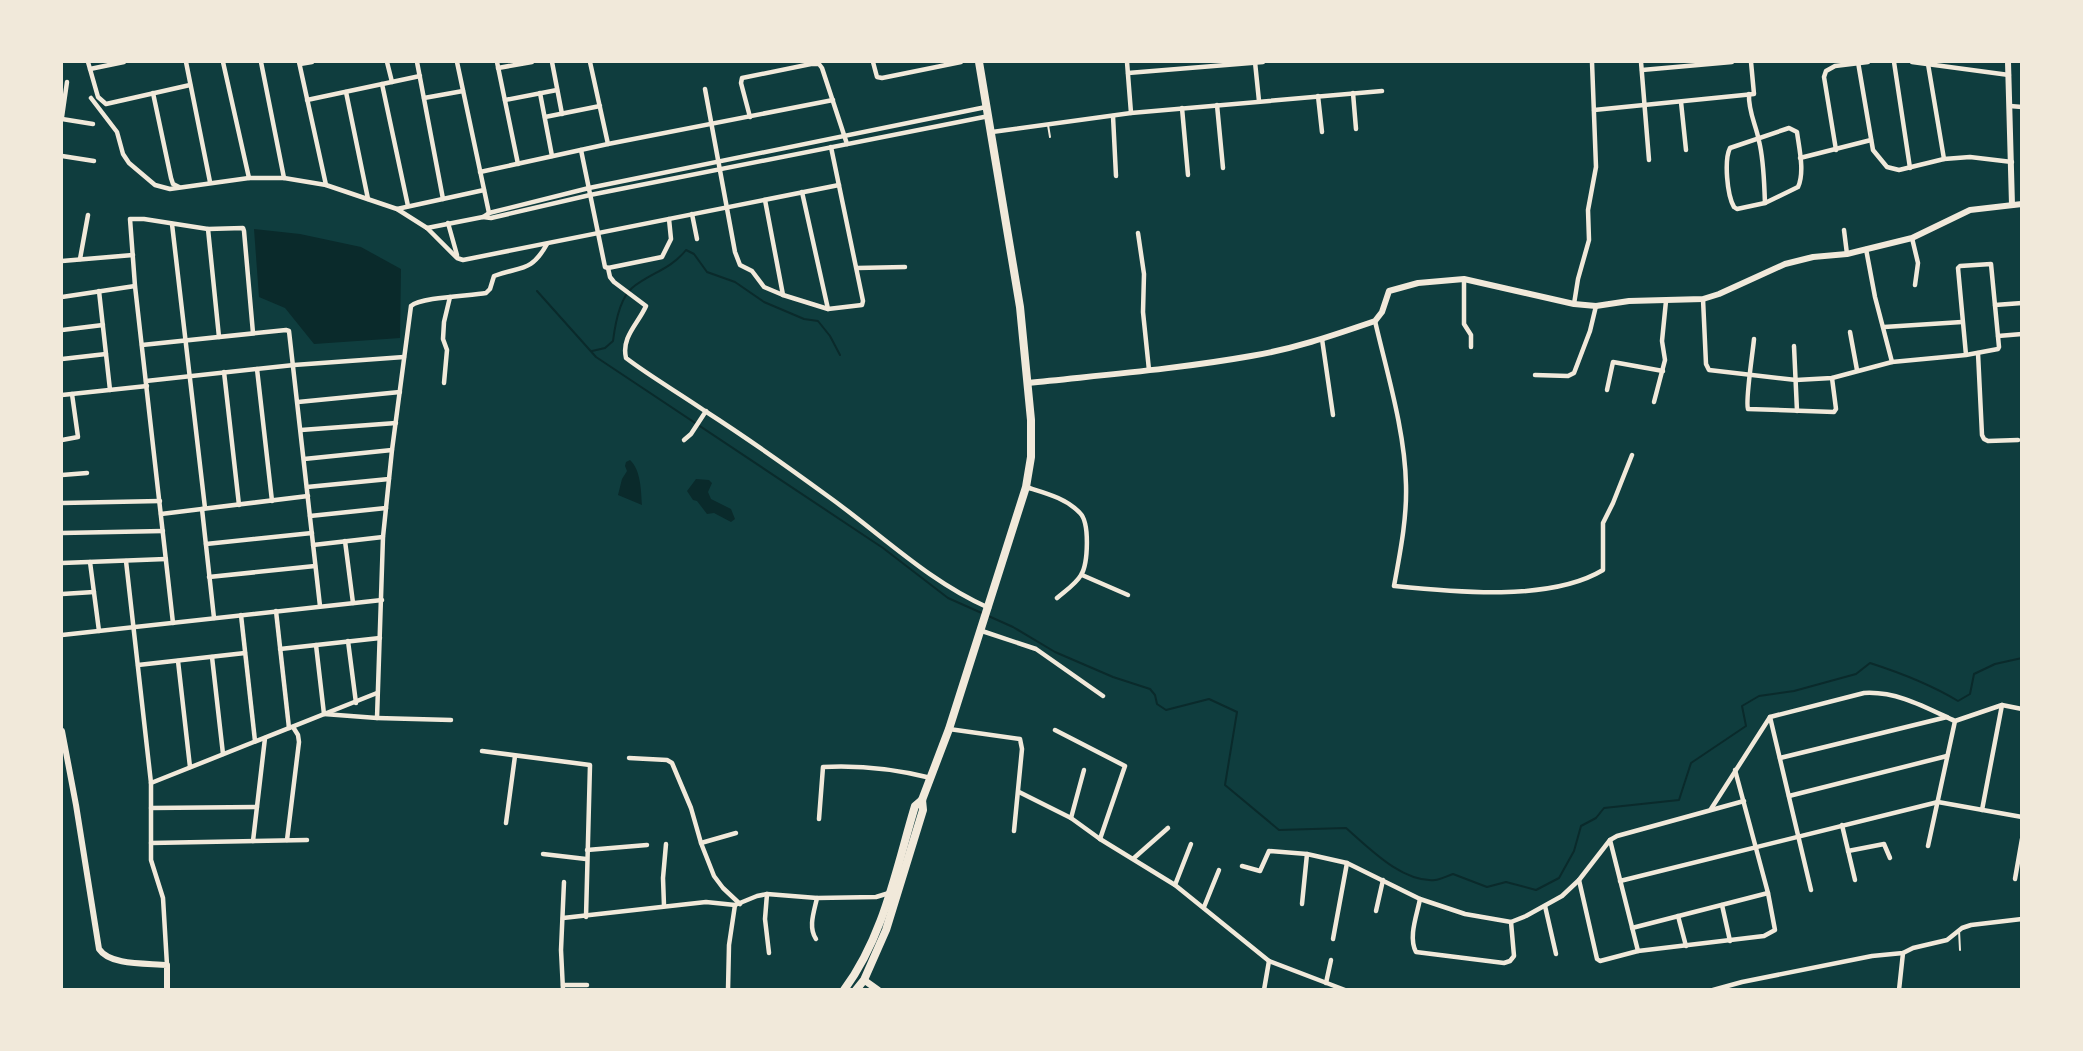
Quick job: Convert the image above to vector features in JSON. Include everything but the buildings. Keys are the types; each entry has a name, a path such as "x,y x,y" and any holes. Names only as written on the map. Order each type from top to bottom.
{"main road":[{"path":"844,990 882,929 889,893 915,806 922,800 931,778 982,630 1026,488 1031,457 1028,383 1017,286 979,62"},
{"path":"856,990 864,980 882,929 923,810 922,800"},
{"path":"864,980 878,990"}],"street":[{"path":"88,62 98,97 106,104 190,85"},
{"path":"90,69 124,62"},
{"path":"186,62 210,183"},
{"path":"223,62 249,178"},
{"path":"261,62 285,178"},
{"path":"312,62 299,63 326,185"},
{"path":"387,62 392,82"},
{"path":"417,62 443,199"},
{"path":"457,62 490,215"},
{"path":"497,62 518,164"},
{"path":"498,68 532,62"},
{"path":"552,62 562,114"},
{"path":"590,62 608,144"},
{"path":"873,62 877,77 882,78 961,62"},
{"path":"1126,62 1131,113"},
{"path":"1255,62 1259,101"},
{"path":"1128,74 1263,62"},
{"path":"1574,304 1578,279 1589,240 1588,210 1596,167 1592,62"},
{"path":"1641,62 1650,160"},
{"path":"1642,70 1732,62"},
{"path":"1594,110 1754,93 1750,62"},
{"path":"1858,62 1871,140 1874,150 1887,167 1899,170 1944,159 1970,157 2012,162"},
{"path":"1836,150 1826,71 1835,66 1868,62"},
{"path":"1894,62 1910,168"},
{"path":"1912,62 2009,75"},
{"path":"2008,62 2012,205"},
{"path":"750,117 741,83 742,78 819,64 847,144"},
{"path":"1928,64 1944,159"},
{"path":"307,100 420,76"},
{"path":"67,82 62,118 93,124"},
{"path":"382,84 408,206"},
{"path":"705,89 735,252 740,265 752,272 764,287 828,309 862,304 863,298 831,147"},
{"path":"505,100 557,90"},
{"path":"424,98 463,91"},
{"path":"992,132 1131,113 1382,91"},
{"path":"346,92 368,199"},
{"path":"153,93 171,177 173,184 179,187"},
{"path":"540,93 552,156"},
{"path":"1353,93 1356,129"},
{"path":"1749,94 1749,108 1759,137 1766,203"},
{"path":"1318,96 1322,132"},
{"path":"91,98 117,132 123,154 129,163 155,185 170,189 249,178 285,178 326,185 397,208 427,228 457,258 465,260 839,185"},
{"path":"480,172 608,144 833,100"},
{"path":"1680,102 1686,150"},
{"path":"1216,105 1223,168"},
{"path":"545,117 600,106"},
{"path":"427,228 483,217 589,188 987,106"},
{"path":"2010,106 2022,107"},
{"path":"1182,108 1188,175"},
{"path":"490,215 988,116"},
{"path":"1113,116 1116,176"},
{"path":"1789,128 1794,129 1797,132 1800,159 1798,187 1766,203 1737,209 1732,204 1729,195 1728,151 1733,145 1789,128"},
{"path":"1800,159 1871,140"},
{"path":"581,150 605,267 608,268 614,282 646,306 626,340 624,349 626,357 839,504 938,580 988,610"},
{"path":"62,156 94,161"},
{"path":"397,208 484,190"},
{"path":"802,192 828,309"},
{"path":"765,200 783,295"},
{"path":"1028,383 1252,356 1322,339 1375,321 1382,312 1389,291 1418,283 1464,279 1574,304 1596,306 1629,301 1703,299 1785,264 1813,257 1846,254 1912,238 1970,210 2022,204"},
{"path":"692,214 697,239"},
{"path":"80,260 88,215"},
{"path":"173,623 129,221 132,218 208,229 238,227 244,231 253,333"},
{"path":"608,268 662,257 671,240 669,219"},
{"path":"448,223 457,258"},
{"path":"172,224 214,618"},
{"path":"208,229 219,336"},
{"path":"1844,230 1846,254"},
{"path":"1138,234 1144,274 1143,312 1149,370"},
{"path":"1912,238 1918,263 1915,285"},
{"path":"377,718 383,537 392,450 412,304 486,293 490,289 494,276 526,267 535,261 547,244"},
{"path":"1866,249 1875,297 1892,362"},
{"path":"62,261 133,255"},
{"path":"1703,299 1708,369 1796,380 1832,378 1892,362 1966,355 1998,349 1991,264 1958,268 1966,355"},
{"path":"856,268 905,267"},
{"path":"1464,279 1464,324 1471,335 1471,347"},
{"path":"62,297 135,286"},
{"path":"99,291 110,390"},
{"path":"444,383 447,350 443,339 444,321 450,297"},
{"path":"1654,402 1664,371 1662,341 1666,301"},
{"path":"1995,305 2022,303"},
{"path":"1535,375 1568,376 1574,373 1587,340 1596,306"},
{"path":"1375,321 1401,440 1406,485 1402,542 1394,586 1464,591 1538,591 1594,576 1603,570 1603,523 1632,455"},
{"path":"1884,327 1962,322"},
{"path":"62,330 103,325"},
{"path":"142,345 288,330 291,336 320,606"},
{"path":"1850,332 1857,370"},
{"path":"1998,336 2022,334"},
{"path":"1322,339 1333,415"},
{"path":"1754,339 1746,403 1748,409 1834,412 1836,409 1832,378"},
{"path":"1794,346 1797,411"},
{"path":"1978,353 1982,435 1989,441 2018,440"},
{"path":"62,359 106,354"},
{"path":"62,395 224,372 404,357"},
{"path":"1607,390 1613,362 1664,371"},
{"path":"257,369 272,501"},
{"path":"224,372 239,504"},
{"path":"298,402 400,392"},
{"path":"62,440 78,437 72,394"},
{"path":"684,440 695,429 706,411"},
{"path":"301,430 396,423"},
{"path":"304,459 392,450"},
{"path":"62,475 87,474"},
{"path":"307,488 389,479"},
{"path":"1026,488 1057,497 1080,513 1087,523 1088,541 1082,575 1058,598"},
{"path":"161,514 308,496"},
{"path":"62,503 160,501"},
{"path":"310,516 386,508"},
{"path":"62,533 163,531"},
{"path":"206,544 312,533"},
{"path":"313,545 383,537"},
{"path":"345,541 353,603"},
{"path":"62,563 166,559"},
{"path":"126,561 151,783 152,860 163,898 167,965 166,990"},
{"path":"90,562 99,631"},
{"path":"209,577 315,566"},
{"path":"1082,575 1128,595"},
{"path":"62,594 94,592"},
{"path":"62,635 382,600"},
{"path":"276,611 291,727 298,735 299,742 287,840"},
{"path":"241,615 255,741"},
{"path":"982,630 1036,648 1103,696"},
{"path":"280,649 380,638"},
{"path":"348,641 356,703"},
{"path":"316,645 324,714"},
{"path":"138,666 245,653"},
{"path":"212,657 223,754"},
{"path":"178,661 190,767"},
{"path":"1710,809 1770,717 1854,695 1875,692 1902,697 1955,721 2002,705 2022,709"},
{"path":"151,783 377,693"},
{"path":"1982,810 2002,705"},
{"path":"324,714 451,720"},
{"path":"1770,717 1810,890"},
{"path":"1780,758 1947,717"},
{"path":"1928,846 1955,721"},
{"path":"949,729 1020,739 1022,749 1014,831"},
{"path":"1055,730 1125,766 1100,838"},
{"path":"62,731 99,949 103,955 113,960 167,965"},
{"path":"253,841 265,738"},
{"path":"482,751 590,765 586,917"},
{"path":"506,824 515,756"},
{"path":"1789,795 1947,756"},
{"path":"629,758 667,760 672,763 691,808 714,876 738,904"},
{"path":"819,819 824,767 893,769 931,778"},
{"path":"1071,818 1084,770"},
{"path":"1579,880 1597,959 1600,961 1638,951 1764,936 1775,930 1768,893 1735,770"},
{"path":"1019,792 1071,818 1175,885 1269,962 1345,990"},
{"path":"1242,866 1261,871 1269,851 1307,854 1347,863 1420,898 1464,914 1511,922 1562,896 1579,880 1610,840 1617,836 1744,801"},
{"path":"1620,881 1938,802 2022,817"},
{"path":"151,808 257,807"},
{"path":"1842,825 1855,880"},
{"path":"1134,858 1168,828"},
{"path":"701,843 736,833"},
{"path":"2014,879 2022,839"},
{"path":"151,843 307,840"},
{"path":"1610,840 1638,951"},
{"path":"664,906 663,879 666,844"},
{"path":"1175,885 1191,844"},
{"path":"1848,851 1884,844 1890,858"},
{"path":"587,850 647,845"},
{"path":"543,854 586,859"},
{"path":"1302,904 1307,854"},
{"path":"1334,939 1347,863"},
{"path":"1204,907 1219,870"},
{"path":"1376,911 1383,880"},
{"path":"564,882 563,987 587,985"},
{"path":"563,918 706,902 738,904 767,894 817,898 876,897 889,893"},
{"path":"1632,928 1768,893"},
{"path":"767,894 765,919 769,953"},
{"path":"816,939 812,926 817,898"},
{"path":"1420,898 1412,945 1416,952 1504,963 1510,961 1514,956 1511,922"},
{"path":"728,990 729,945 738,904"},
{"path":"1722,905 1730,941"},
{"path":"1545,906 1556,954"},
{"path":"1678,916 1686,946"},
{"path":"1713,990 1862,958 1903,953 1913,948 1947,940 1959,930 1971,925 2022,919"},
{"path":"1899,990 1903,953"},
{"path":"1326,983 1331,960"},
{"path":"1264,990 1269,962"}],"lane":[{"path":"1048,125 1050,137"},
{"path":"1959,930 1960,950"}],"water":[{"path":"254,229 300,234 361,247 401,269 400,338 314,344 285,308 259,297"},
{"path":"630,460 638,475 642,505 618,495 622,479 627,471 626,462"},
{"path":"696,479 709,480 712,483 708,492 711,499 731,509 735,519 731,522 714,513 707,514 697,501 693,500 687,491"}],"waterway":[{"path":"592,351 605,348 613,341 618,313 632,288 667,267 686,250 694,254 707,272 735,282 764,302 804,319 818,321 830,336 840,355"},
{"path":"537,291 596,357 883,548 948,598 1013,627 1055,652 1113,677 1150,689 1155,695 1157,704 1166,710 1209,699 1237,712 1225,785 1279,830 1346,828 1375,854 1410,876 1437,880 1453,874 1487,887 1506,882 1536,890 1559,878 1574,851 1581,826 1596,818 1604,808 1679,800 1691,763 1746,726 1742,706 1759,696 1794,691 1856,674 1870,663 1915,679 1958,701 1970,694 1974,674 1995,664 2022,658"}]}
